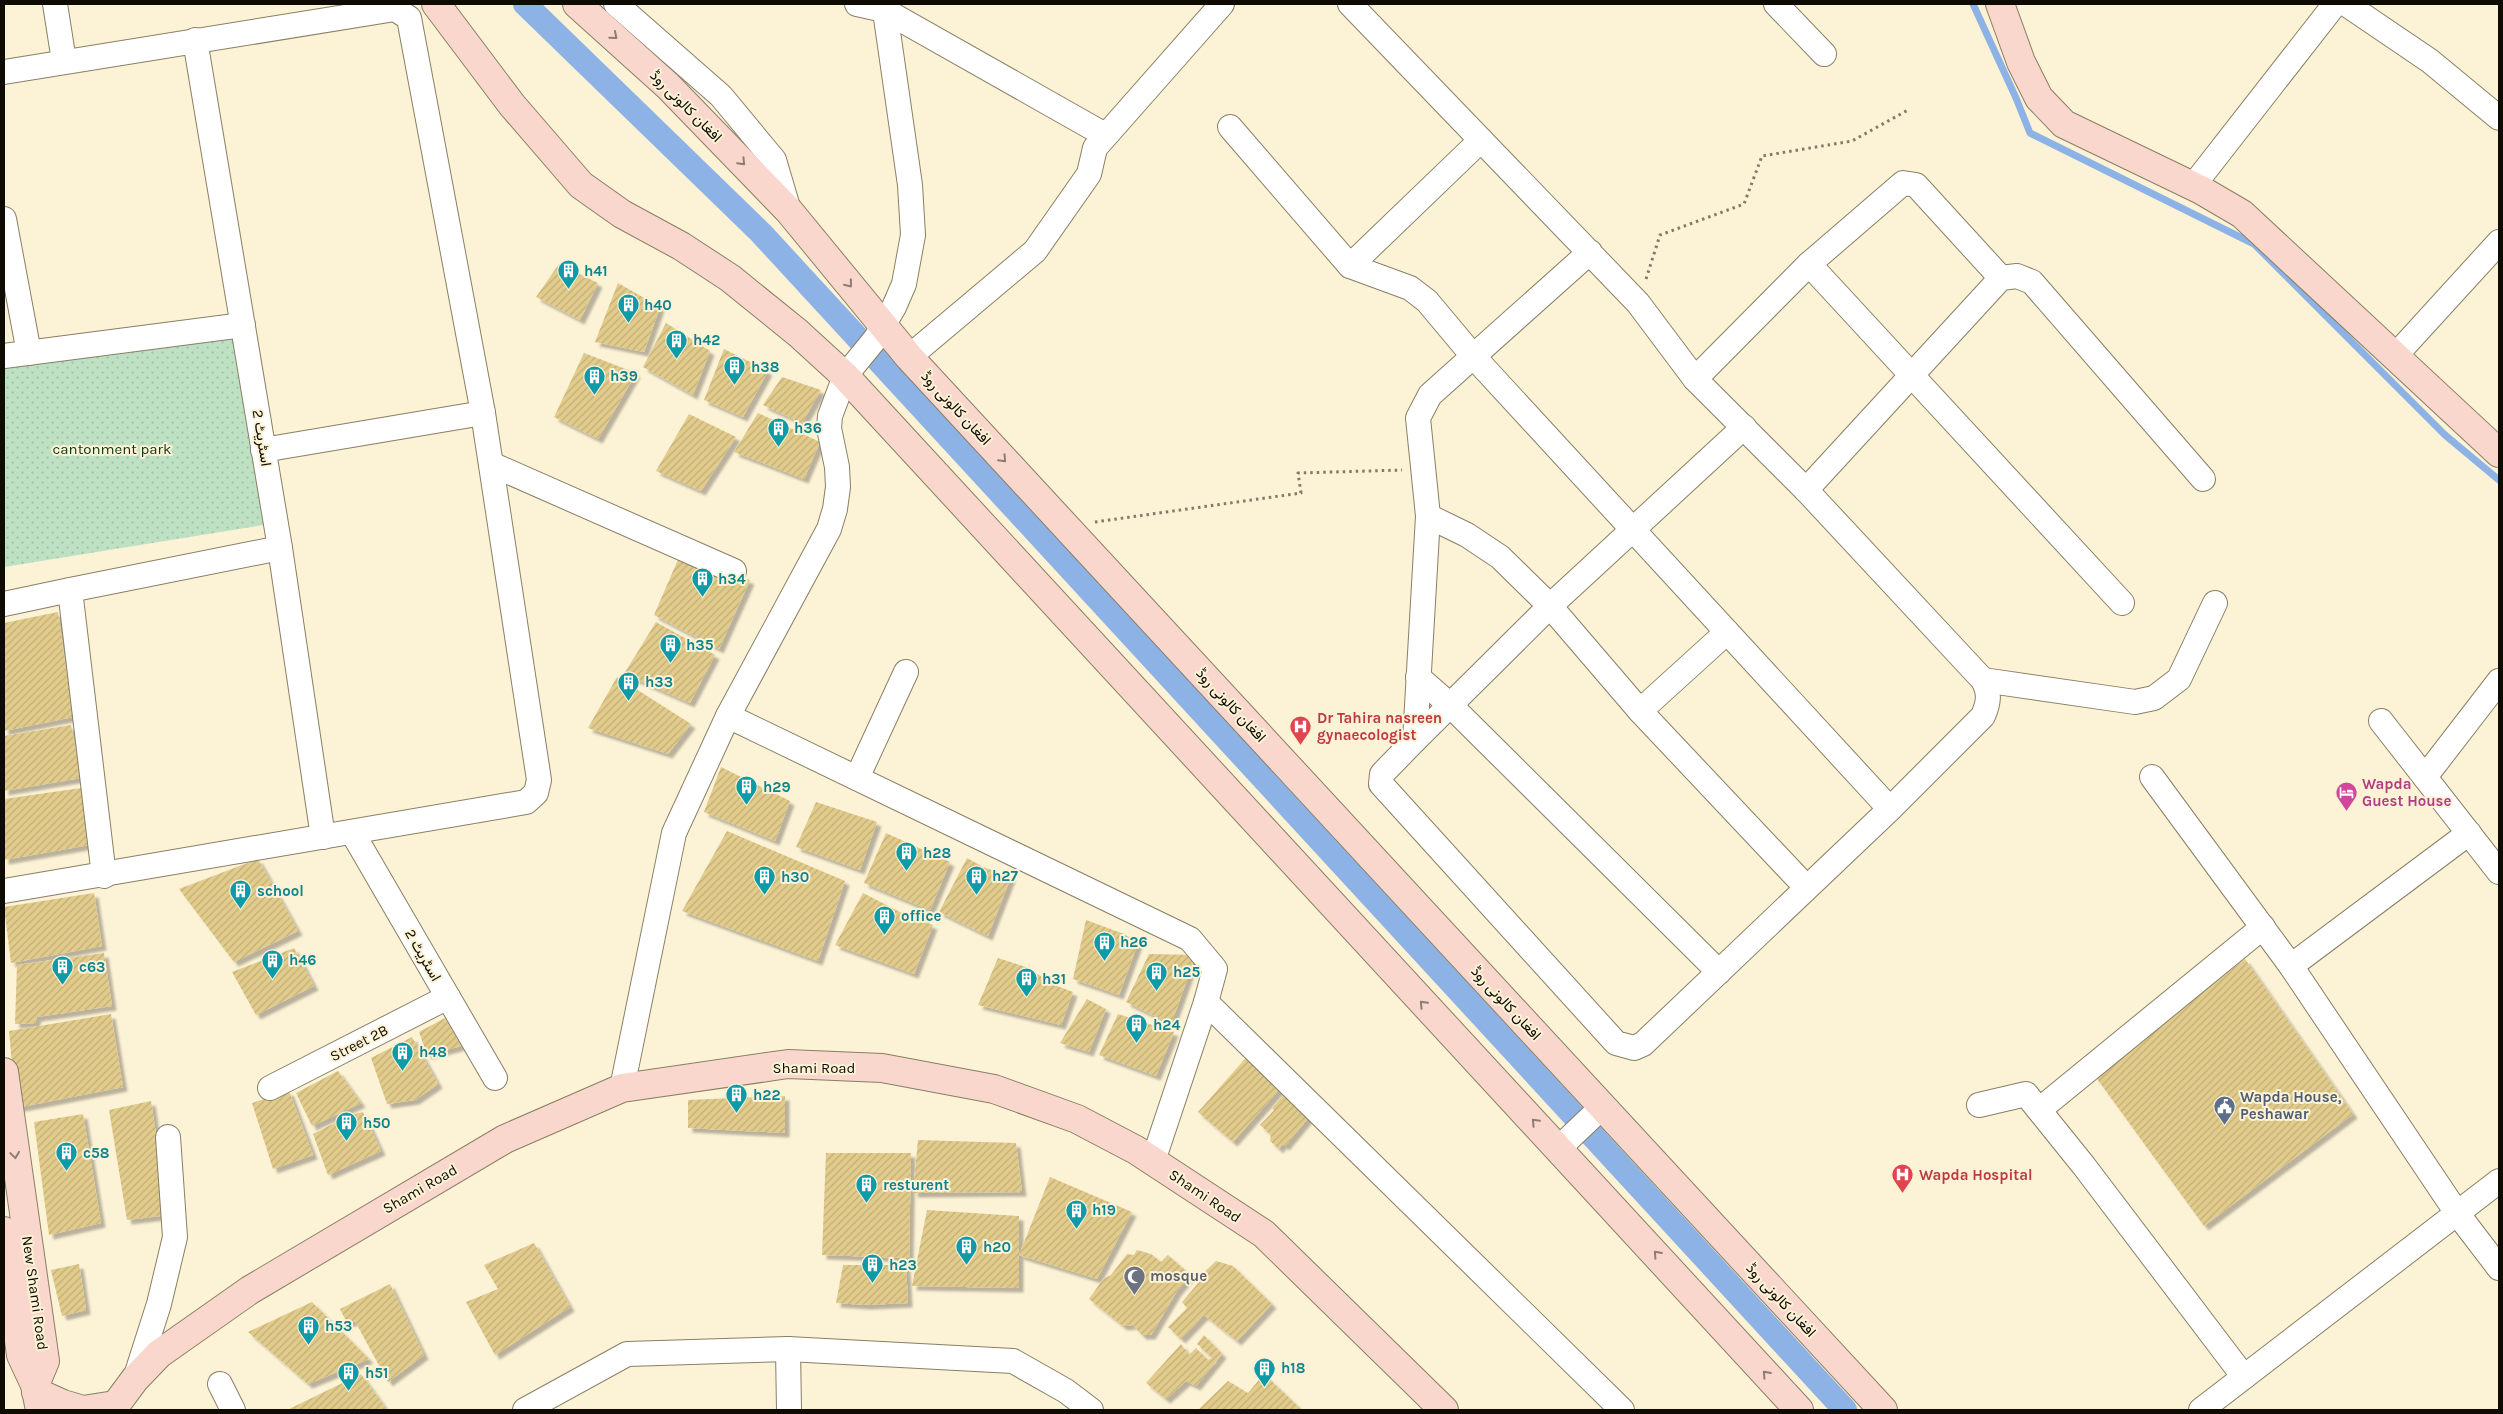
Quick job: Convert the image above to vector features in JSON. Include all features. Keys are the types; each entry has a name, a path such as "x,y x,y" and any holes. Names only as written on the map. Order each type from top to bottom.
{"main road":[{"path":"436,4 512,104 581,185 622,214 681,246 730,278 798,333 850,369 1453,1036 1559,1148 1799,1410"},
{"name":"افغان کالونی روڈ","path":"577,4 668,86 789,211 880,333 909,358 1883,1410"},
{"path":"2000,4 2021,62 2039,98 2064,124 2193,186 2242,214 2499,452"},
{"name":"Shami Road","path":"114,1408 135,1379 159,1354 267,1280 505,1140 622,1088 788,1064 882,1068 994,1089 1077,1119 1153,1161 1264,1234 1444,1410"},
{"name":"New Shami Road","path":"4,1072 45,1361 37,1396"},
{"name":"New Shami Road","path":"4,1231 21,1355 37,1396"},
{"path":"37,1396 83,1410 114,1408"}],"street":[{"path":"55,4 64,61"},
{"path":"616,4 721,96 774,160 789,211"},
{"path":"857,4 884,7 1105,135"},
{"path":"909,358 1035,251 1089,174 1094,148 1222,4"},
{"path":"1350,4 1638,303 1695,378 1744,427 1806,490 1983,680 1988,690 1989,703 1983,716 1890,809 1719,972 1643,1044 1634,1048 1616,1043 1381,784 1382,774 1550,606 1744,427"},
{"path":"1776,4 1824,54"},
{"path":"2193,186 2335,4"},
{"path":"2346,4 2430,61 2499,118"},
{"path":"622,1088 674,833 728,716 829,529 835,509 838,487 837,467 829,428 830,416 850,369 880,333 904,284 914,235 910,185 884,7"},
{"path":"4,72 395,9 409,18 483,413 539,780 536,792 526,802 104,876 4,891"},
{"name":"اسٹریٹ 2","path":"195,40 280,548 324,837"},
{"path":"1230,127 1350,266 1410,288 1427,301 1473,356 1890,809"},
{"path":"1350,266 1481,140"},
{"path":"1695,378 1809,264 1903,183 1916,186 2001,278"},
{"path":"4,219 29,353"},
{"path":"2395,356 2499,242"},
{"path":"1414,740 1428,516 1418,418 1430,395 1590,252"},
{"path":"1809,264 2122,603"},
{"path":"1806,490 2001,278 2017,276 2032,282 2203,479"},
{"path":"4,356 243,325"},
{"path":"264,450 483,413"},
{"path":"491,464 734,571"},
{"path":"1428,516 1467,535 1500,557 1550,606 1640,711 1806,887"},
{"path":"4,604 280,548"},
{"path":"70,590 104,876"},
{"path":"1983,680 2135,702 2154,698 2179,679 2214,602"},
{"path":"1640,711 1727,632"},
{"path":"856,778 906,672"},
{"path":"1418,677 1450,705 1719,972"},
{"path":"2425,777 2499,681"},
{"path":"728,716 1190,939 1215,969 1206,1002 1153,1161"},
{"path":"2381,721 2499,872"},
{"path":"2152,777 2291,966 2457,1213 2499,1268"},
{"name":"اسٹریٹ 2","path":"352,832 495,1078"},
{"path":"2291,966 2469,833"},
{"path":"2039,1110 2263,927"},
{"name":"Street 2B","path":"270,1088 448,997"},
{"path":"1206,1002 1622,1410"},
{"path":"1978,1105 2026,1094 2084,1166 2244,1377"},
{"path":"1559,1148 1602,1107"},
{"path":"135,1379 158,1304 175,1236 168,1137"},
{"path":"2201,1410 2499,1181"},
{"path":"525,1410 627,1354 788,1348 1014,1361 1066,1391 1092,1410"},
{"path":"788,1348 789,1410"},
{"path":"220,1384 233,1410"}],"path":[{"path":"1638,303 1660,235 1744,204 1762,156 1852,141 1908,110"},
{"path":"1065,526 1300,493 1298,473 1424,470"}],"green space":[{"name":"cantonment park","path":"238,334 263,525 4,567 4,363"}],"building":[{"name":"h41","path":"559,264 598,283 580,320 536,297"},
{"name":"h40","path":"618,283 660,307 644,352 595,342"},
{"name":"h42","path":"666,323 710,351 693,395 643,367"},
{"name":"h38","path":"724,349 768,371 743,417 704,400"},
{"name":"h39","path":"584,353 636,373 598,439 554,417"},
{"path":"782,377 821,390 802,423 763,405"},
{"name":"h36","path":"758,413 820,442 804,479 734,452"},
{"path":"689,414 736,437 701,491 656,471"},
{"name":"h34","path":"680,555 750,580 719,649 654,615"},
{"path":"58,612 73,717 4,731 4,623"},
{"name":"h35","path":"656,622 715,655 690,703 624,674"},
{"name":"h33","path":"617,677 691,724 668,754 588,728"},
{"path":"71,725 81,778 4,791 4,736"},
{"name":"h29","path":"721,767 790,801 775,841 704,812"},
{"path":"81,788 89,845 4,860 4,799"},
{"path":"816,802 877,822 860,870 796,847"},
{"name":"h30","path":"727,831 845,881 818,961 682,911"},
{"name":"h28","path":"886,833 950,862 930,910 864,883"},
{"name":"h27","path":"967,858 983,867 1011,877 988,936 939,912"},
{"name":"school","path":"258,859 298,931 234,962 179,889"},
{"path":"94,893 102,946 11,963 4,907"},
{"name":"office","path":"863,893 904,914 933,925 914,974 835,945"},
{"name":"h26","path":"1086,920 1124,934 1138,943 1119,995 1073,979"},
{"name":"h46","path":"294,948 314,986 256,1015 232,972"},
{"name":"c63","path":"104,953 112,1006 37,1017 35,1023 15,1024 17,965"},
{"name":"h25","path":"1149,954 1196,955 1171,1024 1126,1002"},
{"name":"h31","path":"998,958 1026,967 1057,986 1073,992 1061,1025 978,1005"},
{"name":"Wapda House, Peshawar","path":"2245,959 2353,1114 2204,1226 2095,1076"},
{"path":"1087,999 1106,1009 1089,1052 1060,1043"},
{"path":"111,1014 123,1087 16,1108 9,1031"},
{"name":"h24","path":"1118,1014 1174,1032 1156,1076 1099,1055"},
{"path":"445,1018 461,1046 427,1055 419,1032"},
{"name":"h48","path":"412,1037 438,1084 415,1100 387,1104 371,1058"},
{"path":"1251,1052 1285,1083 1233,1142 1198,1112"},
{"path":"338,1071 361,1103 312,1126 296,1093"},
{"path":"1290,1088 1314,1111 1285,1146 1282,1144 1279,1149 1270,1141 1271,1135 1260,1125"},
{"path":"289,1091 313,1155 273,1169 252,1103"},
{"name":"h22","path":"785,1096 785,1133 688,1128 688,1100"},
{"path":"151,1101 168,1215 127,1220 109,1110"},
{"name":"h50","path":"363,1112 381,1151 328,1175 313,1134 350,1115"},
{"name":"c58","path":"83,1114 101,1223 49,1235 34,1122"},
{"path":"918,1140 1016,1143 1022,1192 913,1193"},
{"name":"resturent","path":"826,1153 911,1153 909,1258 822,1255"},
{"name":"h19","path":"1050,1177 1132,1212 1097,1279 1019,1255"},
{"name":"h20","path":"927,1210 1019,1216 1019,1288 912,1286"},
{"path":"534,1243 570,1307 495,1355 466,1302 498,1289 484,1265"},
{"name":"mosque","path":"1137,1250 1151,1254 1161,1262 1168,1255 1185,1270 1189,1277 1177,1291 1151,1335 1142,1335 1133,1325 1123,1326 1089,1299 1103,1279 1111,1275 1127,1254 1134,1255"},
{"path":"1216,1261 1233,1266 1272,1304 1237,1341 1204,1315 1181,1339 1168,1327 1187,1308 1182,1302 1199,1282 1197,1279"},
{"path":"79,1264 86,1310 62,1316 51,1270"},
{"name":"h23","path":"843,1265 906,1265 908,1303 866,1305 836,1303"},
{"path":"390,1284 424,1355 388,1382 355,1321 347,1323 340,1309"},
{"name":"h53","path":"312,1302 369,1359 308,1384 248,1332"},
{"path":"1204,1335 1222,1354 1196,1386 1186,1381 1166,1399 1146,1383 1181,1344 1189,1355 1196,1348 1208,1360 1212,1358 1197,1344"},
{"name":"h51","path":"361,1374 387,1410 287,1410"},
{"name":"h18","path":"1264,1374 1302,1410 1198,1410 1228,1381 1248,1393"}],"waterway":[{"path":"525,4 761,233 1845,1410"},
{"path":"1973,4 2030,133 2254,244 2445,435 2499,480"}],"place":[{"name":"h41","path":"568,290"},
{"name":"h40","path":"628,324"},
{"name":"h42","path":"677,359"},
{"name":"h38","path":"735,386"},
{"name":"h39","path":"594,395"},
{"name":"h36","path":"778,447"},
{"name":"h34","path":"702,598"},
{"name":"h35","path":"670,664"},
{"name":"h33","path":"629,701"},
{"name":"Dr Tahira nasreen gynaecologist","path":"1301,746"},
{"name":"h29","path":"747,806"},
{"name":"Wapda Guest House","path":"2346,812"},
{"name":"h28","path":"907,872"},
{"name":"h27","path":"976,895"},
{"name":"h30","path":"765,896"},
{"name":"school","path":"241,910"},
{"name":"office","path":"885,935"},
{"name":"h26","path":"1104,961"},
{"name":"h46","path":"273,979"},
{"name":"c63","path":"63,986"},
{"name":"h25","path":"1157,991"},
{"name":"h31","path":"1026,998"},
{"name":"h24","path":"1137,1044"},
{"name":"h48","path":"403,1071"},
{"name":"h22","path":"737,1114"},
{"name":"Wapda House, Peshawar","path":"2224,1125"},
{"name":"h50","path":"347,1142"},
{"name":"c58","path":"67,1172"},
{"name":"Wapda Hospital","path":"1903,1194"},
{"name":"resturent","path":"867,1204"},
{"name":"h19","path":"1076,1229"},
{"name":"h20","path":"967,1266"},
{"name":"h23","path":"873,1284"},
{"name":"mosque","path":"1134,1295"},
{"name":"h53","path":"309,1345"},
{"name":"h18","path":"1265,1387"},
{"name":"h51","path":"349,1392"}]}
